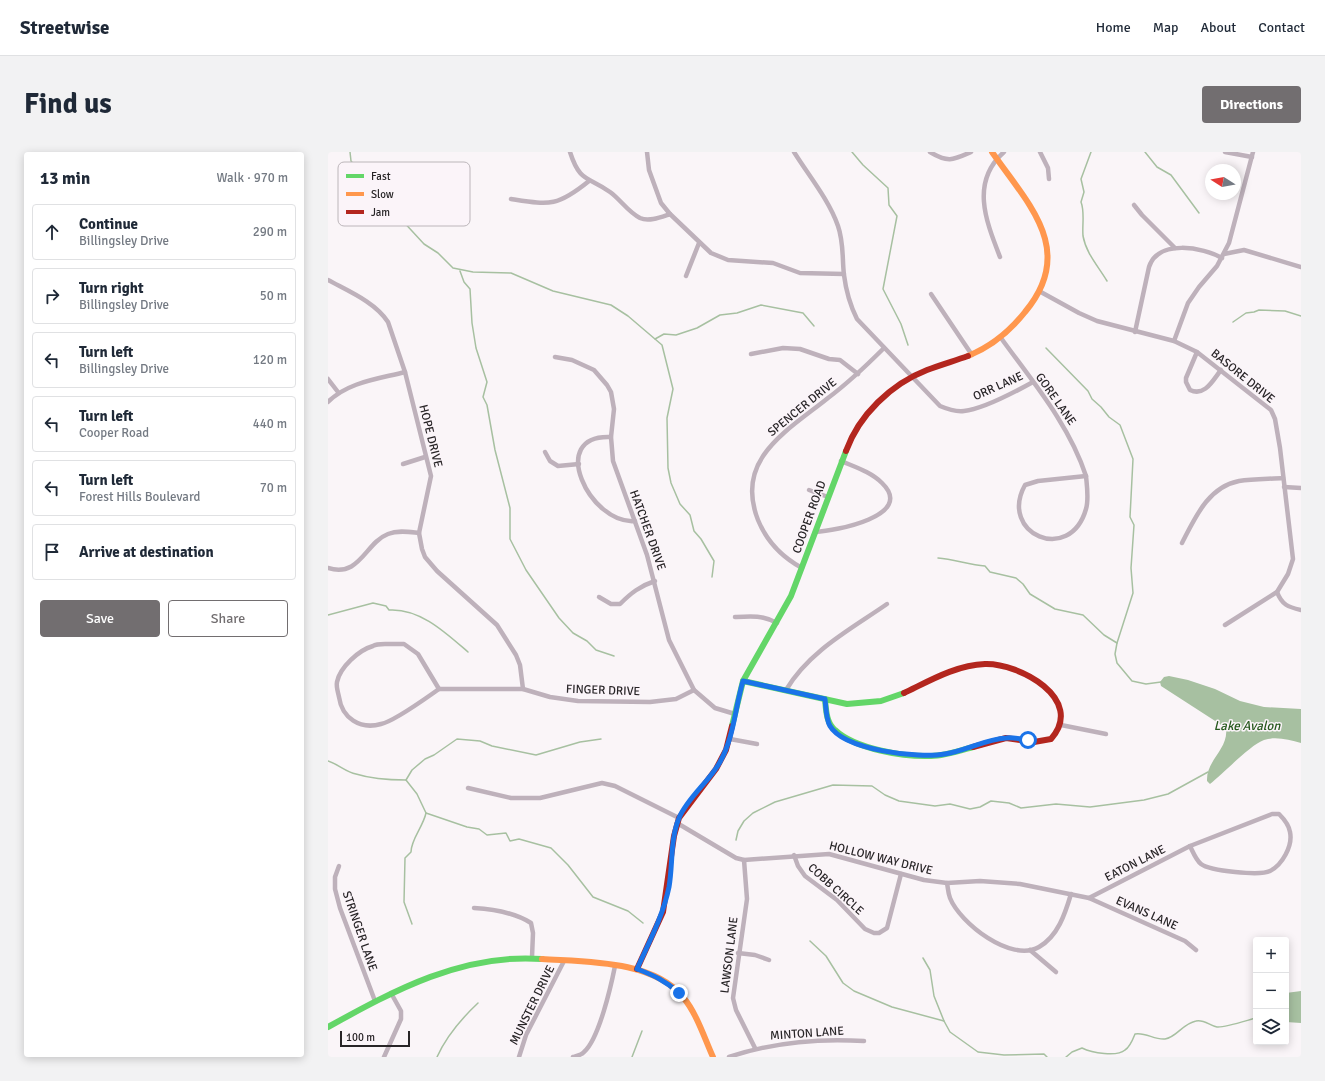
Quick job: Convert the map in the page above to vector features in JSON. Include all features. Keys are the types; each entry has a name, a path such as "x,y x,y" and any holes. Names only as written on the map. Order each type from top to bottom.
{"street":[{"path":"570,152 576,168 588,181 609,191 641,218 651,219 670,214"},
{"path":"647,152 649,170 661,203 670,214 711,254 728,260 773,263 800,273 844,274"},
{"name":"ORR LANE","path":"794,152 830,208 839,227 844,249 844,274 849,303 857,319 940,406 951,410 964,411 992,402 1033,382"},
{"path":"930,152 949,160 971,152"},
{"name":"COOPER ROAD","path":"637,969 663,912 674,836 678,821 688,804 716,769 730,739 734,714 743,681 791,596 851,436 865,415 880,399 912,377 972,355 1001,338 1022,317 1039,291 1047,269 1048,261 1045,238 1040,224 1020,190 992,152"},
{"path":"1000,257 988,225 984,201 988,169 1004,152"},
{"path":"1040,152 1048,168 1049,179"},
{"path":"1225,152 1252,157"},
{"path":"1174,341 1188,303 1223,256 1229,243 1254,152"},
{"path":"511,199 543,204 560,202 573,194 588,181"},
{"path":"1134,205 1175,248"},
{"path":"686,276 699,243"},
{"path":"1135,332 1151,262 1158,254 1175,248 1192,248 1223,256 1244,250 1301,267"},
{"name":"HOPE DRIVE","path":"328,280 367,303 383,315 388,322 405,372 425,457 431,476 419,533 422,549 430,563 497,625 511,645 520,665 523,689"},
{"name":"BASORE DRIVE","path":"1039,291 1097,321 1174,341 1197,352 1271,410 1275,419 1280,448 1294,559 1288,574 1277,592 1225,625"},
{"path":"931,294 972,355"},
{"name":"GORE LANE","path":"1001,338 1069,435 1080,457 1086,476 1086,509 1083,517 1074,530 1062,538 1047,540 1033,534 1025,525 1019,508 1021,492 1025,485 1038,480 1086,476"},
{"path":"751,354 783,348 800,349 829,359 840,360 858,374"},
{"name":"SPENCER DRIVE","path":"802,568 787,560 777,551 759,524 753,507 751,489 754,473 768,449 780,436 858,374 884,348"},
{"path":"1197,352 1186,378 1186,382 1190,390 1198,392 1203,390 1209,386 1221,370"},
{"name":"HATCHER DRIVE","path":"555,357 572,360 594,370 611,392 614,409 612,437 613,460 655,581 667,635 694,690 714,708 734,714"},
{"path":"328,402 338,392 368,381 405,372"},
{"path":"328,379 338,392"},
{"path":"612,437 601,436 582,447 578,454 581,479 588,494 615,518 635,521"},
{"path":"545,452 550,461 558,466 579,464"},
{"path":"403,464 425,457"},
{"path":"815,532 838,530 869,520 883,512 888,505 889,494 882,484 868,473 842,461"},
{"path":"1182,543 1210,496 1223,487 1239,481 1283,478"},
{"path":"1284,487 1301,488"},
{"path":"809,490 828,497"},
{"path":"328,568 337,570 353,565 382,537 388,534 404,532 419,533"},
{"path":"599,597 611,604 620,604 631,592 644,584 655,581"},
{"path":"1277,592 1280,601 1288,607 1301,610"},
{"path":"786,690 795,675 809,660 887,604"},
{"path":"735,617 759,616 777,623"},
{"path":"404,644 418,654 439,689 388,722 370,725 354,722 345,714 339,701 337,687 340,675 349,662 363,651 373,645 404,644"},
{"path":"743,681 825,699 861,704 882,700 963,667 979,664 1000,665 1023,672 1044,686 1057,701 1060,708 1061,725 1051,739 1041,741 1006,738 944,754 902,754 856,744 842,737 830,726 825,699"},
{"name":"FINGER DRIVE","path":"439,689 523,689 550,697 578,701 650,702 676,699 694,690"},
{"path":"1061,725 1106,734"},
{"path":"730,739 757,744"},
{"name":"HOLLOW WAY DRIVE","path":"468,788 499,796 533,799 602,783 615,786 678,821 736,858 744,860 794,855 829,854 901,874 947,883 980,881 1020,884 1089,898"},
{"name":"EATON LANE","path":"1089,898 1190,846 1272,814 1279,814 1286,821 1290,832 1287,852 1282,861 1270,872 1263,873 1208,868 1197,860 1190,846"},
{"name":"COBB CIRCLE","path":"794,855 798,866 805,876 837,900 865,929 874,933 879,933 887,928 901,874"},
{"name":"LAWSON LANE","path":"744,860 747,898 738,953 733,998 736,1010 755,1048"},
{"name":"STRINGER LANE","path":"339,866 335,877 335,889 340,908 375,1001"},
{"path":"947,883 950,898 954,905 974,928 1004,947 1014,951 1038,948 1046,941 1060,924 1071,894"},
{"name":"EVANS LANE","path":"1089,898 1185,941 1196,950"},
{"path":"474,908 493,910 525,919 531,923 533,934 532,957"},
{"path":"1030,950 1056,972"},
{"path":"738,953 755,955 769,960"},
{"path":"328,1027 391,993 427,978 473,962 502,958 532,957 637,969 656,976 669,984 679,993 697,1022 713,1057"},
{"name":"MUNSTER DRIVE","path":"519,1057 526,1035 564,961"},
{"path":"573,1057 584,1052 599,1024 608,1000 615,966"},
{"path":"384,1057 401,1018 401,1011 391,993"},
{"name":"MINTON LANE","path":"729,1057 770,1044 818,1040 864,1041"}],"water":[{"name":"Lake Avalon","path":"1169,676 1188,680 1215,689 1240,701 1264,707 1301,709 1301,743 1278,738 1264,740 1244,753 1210,784 1207,781 1210,767 1224,742 1226,728 1161,686 1160,682 1164,677"},
{"path":"1301,991 1301,1023 1289,1022 1289,993"}],"waterway":[{"path":"350,152 352,162"},
{"path":"852,152 863,165 888,188 889,205 897,216 883,289 901,324 908,345"},
{"path":"1091,152 1081,179 1084,192 1081,202 1083,214 1083,236 1090,254 1107,281"},
{"path":"1145,152 1157,167 1171,175 1199,213"},
{"path":"407,226 424,244 438,253 453,268 473,272 511,273 553,291 611,305 628,316 662,345 673,389 667,418 668,468 671,483 680,504 690,515 694,531 701,539 714,561 712,577"},
{"path":"460,271 464,282 470,289 472,323 476,348 487,382 483,397 487,405 495,450 510,508 510,539 526,570 559,618 573,633 587,641 596,650 614,656"},
{"path":"655,339 664,334 676,335 697,328 720,315 737,313 761,305 803,313 814,326"},
{"path":"1233,322 1246,313 1259,310 1285,311 1301,316"},
{"path":"1046,348 1088,391 1092,399 1109,417 1120,425 1133,459 1130,517 1134,525 1131,568 1133,593 1115,654 1117,663 1132,681 1146,684 1161,682"},
{"path":"938,558 985,566 990,572 1016,578 1023,584 1030,594 1055,609 1083,615 1104,635 1117,643"},
{"path":"328,615 373,603 386,606 389,610 400,610 422,617 442,630 468,652"},
{"path":"406,780 412,770 425,759 434,755 457,739 480,741 492,746 536,755 580,742 601,739"},
{"path":"328,761 349,772 362,776 381,779 406,780 417,794 426,813 467,827 479,829 487,835 506,833 510,841 519,839 551,848 568,865 593,897 628,911 643,923"},
{"path":"736,840 738,831 744,821 753,813 775,802 833,785 872,786 885,795 899,801 935,806 950,804 970,809 980,807 991,801 1009,803 1021,808 1056,804 1090,807 1144,800 1168,794 1208,772"},
{"path":"412,924 404,902 405,858 411,852 413,842 426,813"},
{"path":"810,941 826,956 843,983 854,991 892,1007 944,1021 950,1032 978,1052 1004,1055 1044,1054 1047,1057"},
{"path":"923,958 930,970 934,996 944,1021"},
{"path":"437,1057 455,1028 478,1003"},
{"path":"1066,1057 1072,1052 1082,1048 1104,1054 1121,1052 1128,1047 1135,1034 1143,1034 1165,1039 1173,1036 1187,1025 1196,1021 1202,1021 1220,1027 1253,1019"},
{"path":"632,1057 642,1031"}],"traffic: fast":[{"path":"732,726 743,681 791,596 846,451"},
{"path":"743,681 847,704 881,701 904,693"},
{"path":"825,699 827,716 832,727 844,737 867,747 894,753 920,756 936,756 973,747"},
{"path":"328,1027 404,988 457,968 485,962 513,959 542,959"}],"traffic: slow":[{"path":"968,356 992,343 1019,319 1040,289 1047,268 1047,248 1042,228 1020,190 992,152"},
{"path":"542,959 617,965 654,976 670,985 688,1004 700,1026 713,1057"}],"traffic: jam":[{"path":"846,451 859,425 868,413 889,392 914,376 932,368 968,356"},
{"path":"904,693 953,670 985,664 999,665 1030,677 1044,686 1054,697 1060,710 1060,724 1051,739 1034,742 1006,738 973,747"},
{"path":"637,969 663,912 674,836 679,818 716,769 726,750 732,726"}],"route":[{"path":"679,993 669,984 656,976 637,969 663,912 669,885 675,830 679,818 697,792 716,769 726,750 730,739 743,681 825,699 830,726 842,737 856,744 890,752 931,756 960,751 1006,738 1028,740"}]}
